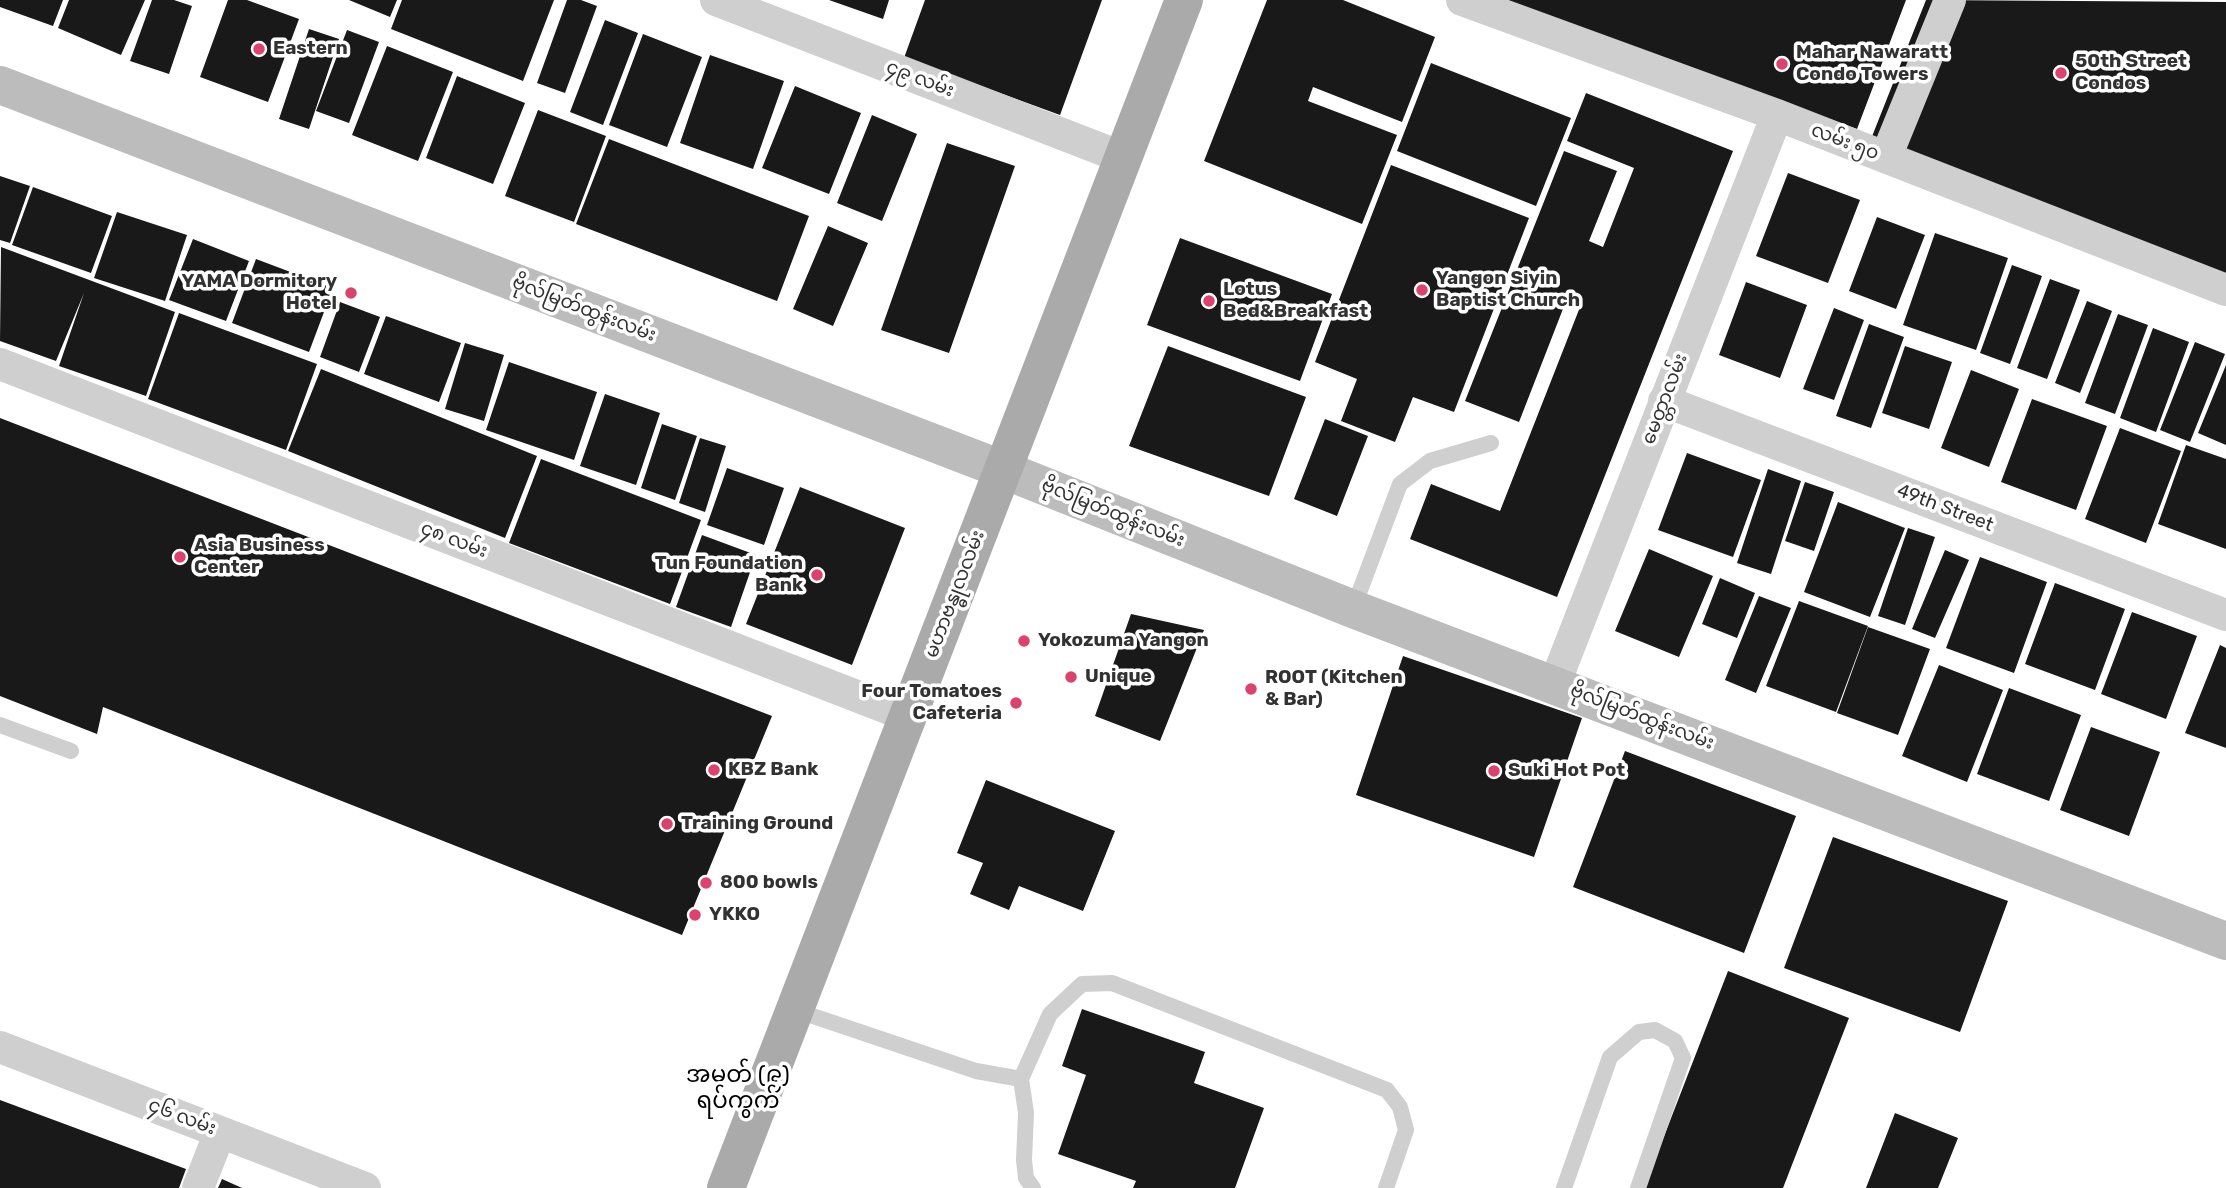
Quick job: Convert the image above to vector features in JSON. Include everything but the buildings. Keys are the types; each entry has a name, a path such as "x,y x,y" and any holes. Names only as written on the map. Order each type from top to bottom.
{"main road":[{"name":"မဟာဗန္ဓုလလမ်း","path":"726,1188 1184,0"},
{"name":"ဗိုလ်မြတ်ထွန်းလမ်း","path":"0,85 1003,470 1353,609 2226,941"}],"street":[{"name":"၄၉ လမ်း","path":"716,0 1124,158"},
{"path":"1886,157 1950,0"},
{"name":"လမ်း ၅၀","path":"1480,3 1777,115 2226,290"},
{"name":"မေတ္တာလမ်း","path":"1555,684 1777,115"},
{"name":"၄၈ လမ်း","path":"0,364 908,716"},
{"name":"49th Street","path":"1664,401 2226,615"},
{"name":"၄၆ လမ်း","path":"0,1047 365,1188"},
{"path":"198,1188 220,1132"}],"lane":[{"path":"1353,609 1400,484 1430,461 1491,443"},
{"path":"0,725 71,751"},
{"path":"1033,1188 1026,1178 1024,1160 1026,1113 1021,1079 1050,1014 1082,984 1112,983 1387,1090 1400,1107 1406,1130 1386,1188"},
{"path":"795,1010 975,1071 1021,1079"},
{"path":"1564,1188 1610,1057 1639,1032 1655,1030 1675,1041 1683,1058 1638,1188"}],"place":[{"name":"Eastern","path":"259,49"},
{"name":"Mahar Nawaratt Condo Towers","path":"1782,64"},
{"name":"50th Street Condos","path":"2061,73"},
{"name":"Yangon Siyin Baptist Church","path":"1422,290"},
{"name":"YAMA Dormitory Hotel","path":"351,293"},
{"name":"Lotus Bed&Breakfast","path":"1209,301"},
{"name":"Asia Business Center","path":"180,557"},
{"name":"Tun Foundation Bank","path":"817,575"},
{"name":"Yokozuma Yangon","path":"1024,641"},
{"name":"Unique","path":"1071,677"},
{"name":"ROOT (Kitchen & Bar)","path":"1251,689"},
{"name":"Four Tomatoes Cafeteria","path":"1016,703"},
{"name":"KBZ Bank","path":"714,770"},
{"name":"Suki Hot Pot","path":"1494,771"},
{"name":"Training Ground","path":"667,824"},
{"name":"800 bowls","path":"706,883"},
{"name":"YKKO","path":"695,915"}],"district":[{"name":"အမှတ် (၉) ရပ်ကွက်","path":"738,1088"}]}
